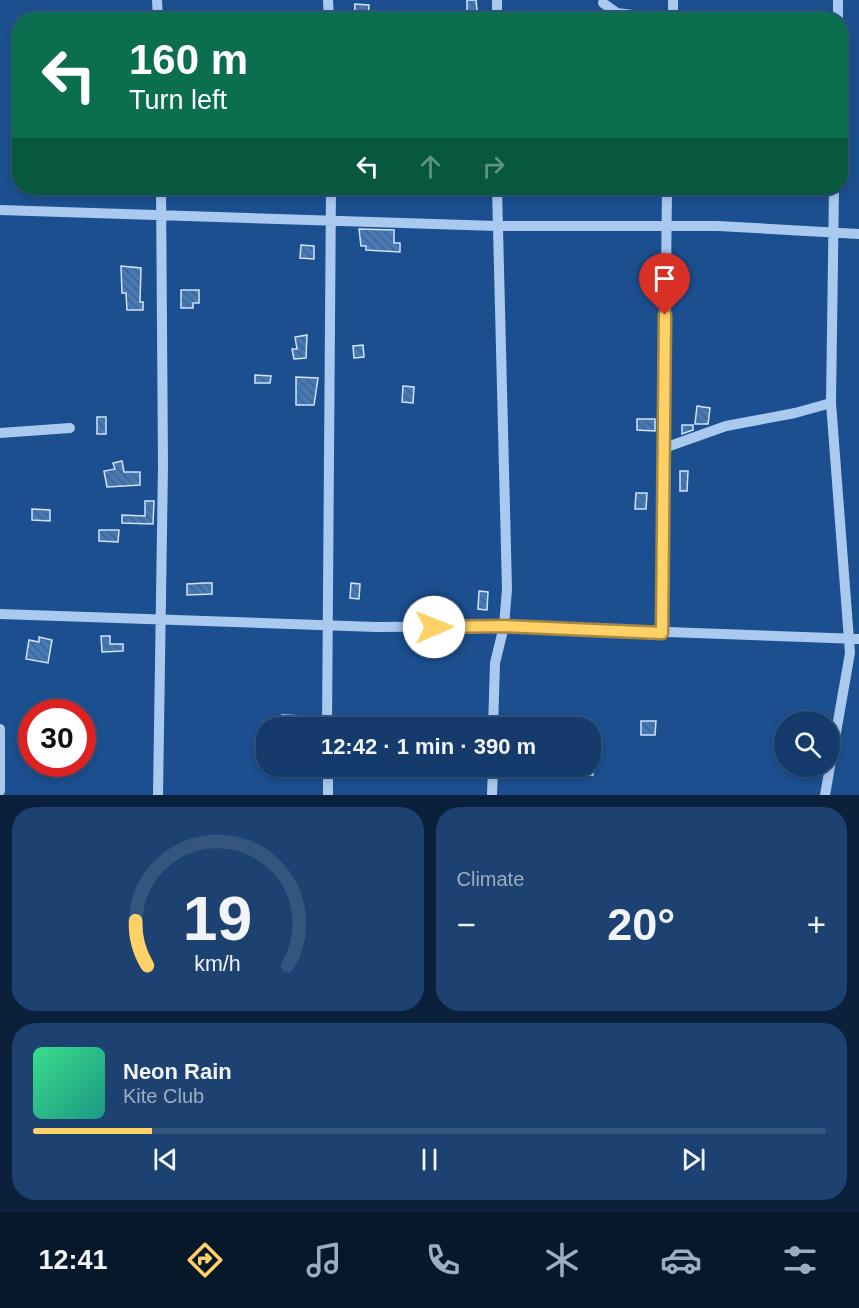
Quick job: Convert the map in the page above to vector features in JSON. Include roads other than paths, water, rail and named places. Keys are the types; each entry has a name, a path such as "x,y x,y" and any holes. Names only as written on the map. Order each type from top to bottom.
{"street":[{"path":"603,3 616,12"},
{"path":"158,795 163,465 160,195"},
{"path":"327,717 331,195"},
{"path":"493,717 495,663 504,626 507,555 497,195"},
{"path":"662,633 667,195"},
{"path":"825,795 854,639 844,601 831,403 834,195"},
{"path":"0,210 160,213 497,226 718,226 859,234"},
{"path":"664,448 726,426 795,413 831,403"},
{"path":"0,433 70,428"},
{"path":"0,614 376,627 504,626 854,639"},
{"path":"0,729 0,791"},
{"path":"328,777 328,795"},
{"path":"492,795 493,777"}]}
